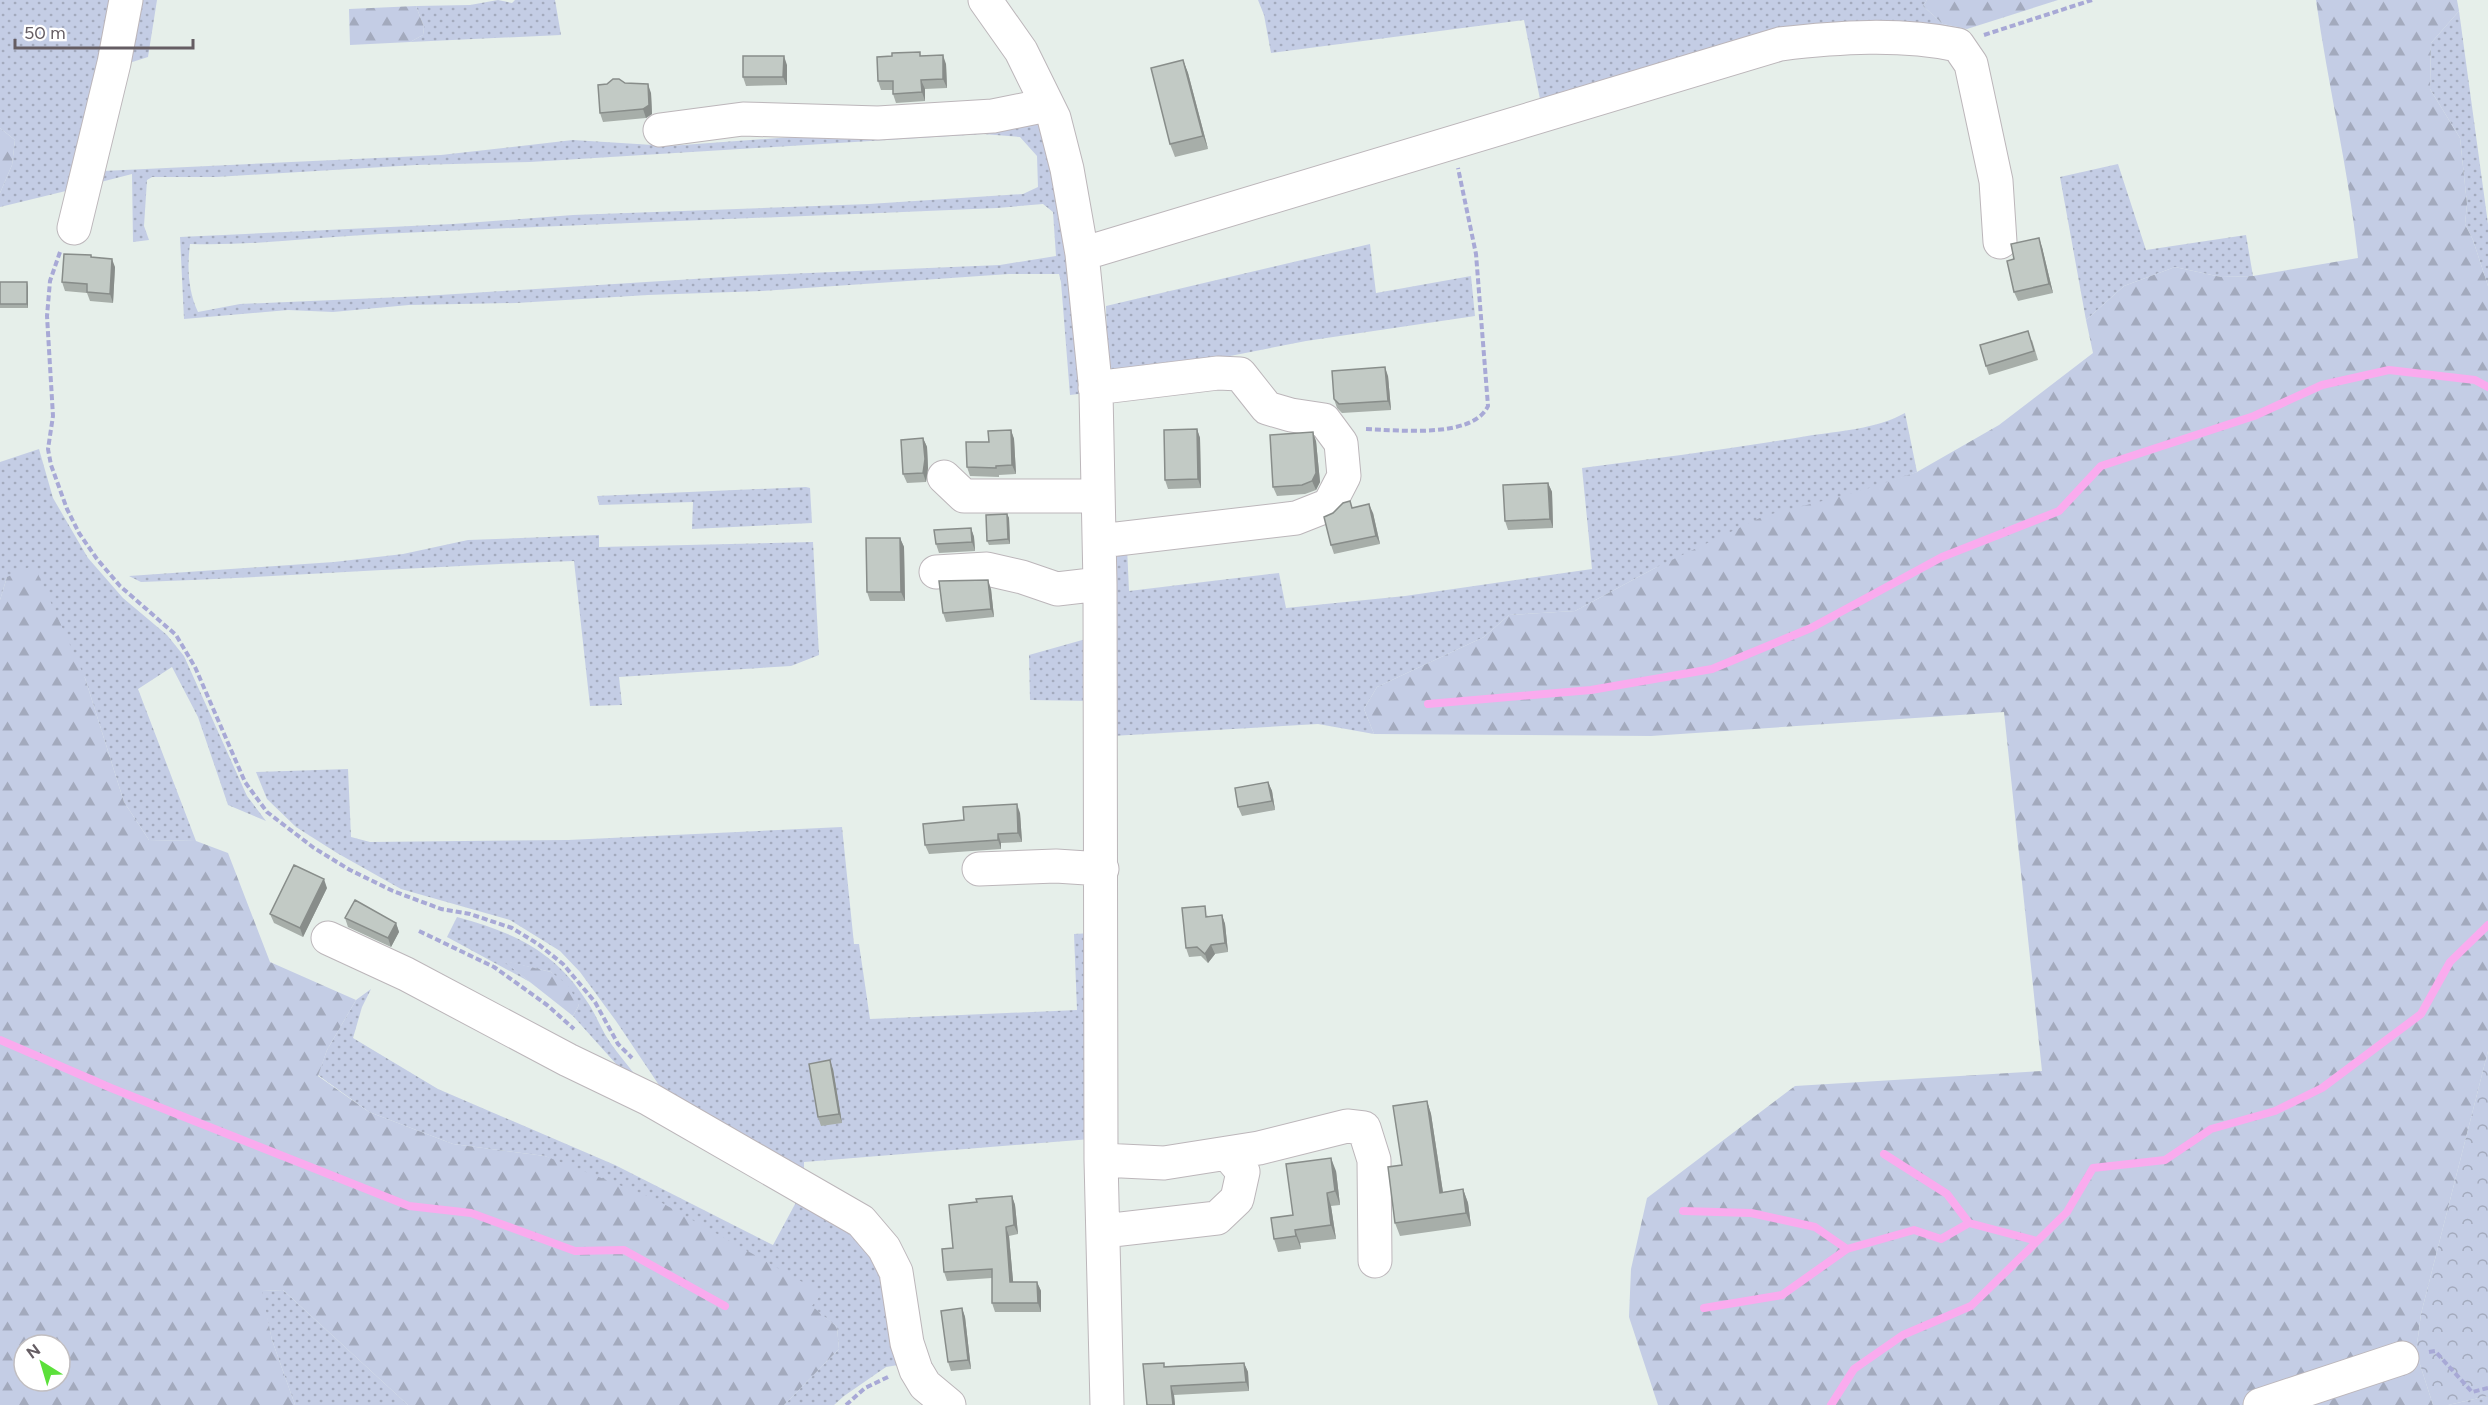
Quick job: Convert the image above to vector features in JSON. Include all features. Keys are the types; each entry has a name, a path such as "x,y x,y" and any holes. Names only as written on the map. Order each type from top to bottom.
{"street":[{"path":"74,228 114,63 126,0"},
{"path":"985,0 1021,51 1054,118 1067,169 1082,254 1095,388 1100,541 1101,1160 1107,1405"},
{"path":"1082,254 1780,44 1839,37 1933,39 1958,45 1971,64 1996,181 2000,242"},
{"path":"660,130 743,119 878,123 993,116 1047,105"},
{"path":"1095,388 1218,373 1240,374 1267,408 1291,415 1324,420 1341,444 1344,476 1329,505 1296,518 1100,541"},
{"path":"944,477 964,496 1098,496"},
{"path":"936,572 987,569 1023,577 1058,590 1100,584"},
{"path":"980,869 1056,867 1102,869"},
{"path":"328,938 406,974 568,1060 649,1099 861,1221 884,1248 896,1272 907,1343 920,1376 925,1385 949,1405"},
{"path":"1101,1160 1164,1163 1259,1148 1347,1126 1364,1128 1374,1160 1375,1261"},
{"path":"1104,1231 1217,1218 1237,1199 1243,1172 1227,1153"},
{"path":"2260,1405 2402,1358"}],"path":[{"path":"1958,45 2092,0"},
{"path":"1331,429 1428,431 1462,426 1484,414 1488,406 1476,254 1457,161 1457,141"},
{"path":"74,228 56,261 50,281 47,316 53,416 48,449 51,465 67,509 79,533 97,559 120,586 176,635 195,667 245,782 267,812 314,848 350,870 393,891 441,909 470,914 512,928 538,944 563,964 595,1002 618,1044 633,1059"},
{"path":"419,931 494,967 547,1005 581,1036"},
{"path":"2402,1358 2435,1351 2472,1392 2488,1388"},
{"path":"846,1405 865,1388 894,1374 920,1376"}],"green space":[{"path":"0,0 119,0 74,189 0,207 0,193 12,165 15,140 0,128"},
{"path":"133,0 157,0 148,57 126,64 103,171 441,155 573,140 669,146 1042,119 1056,159 1087,393 1070,395 1059,274 1009,274 762,291 516,303 409,305 333,312 288,310 184,319 180,237 453,224 573,215 869,204 1023,194 1038,187 1037,156 1020,137 983,134 530,162 416,165 216,177 152,177 147,180 144,226 149,240 133,242 132,174 93,184","holes":["1043,204 1053,212 1056,256 1000,265 741,276 424,296 240,304 198,312 189,279 190,244 238,244 380,234 997,208"]},
{"path":"498,0 512,3 515,0 555,0 561,35 410,42 423,35 424,27 416,6 470,5"},
{"path":"1258,0 1927,0 1923,6 1943,24 1967,29 1845,31 1542,109 1524,20 1271,53 1264,15"},
{"path":"1927,0 2058,0 1967,29 1943,24 1923,6"},
{"path":"2316,0 2457,0 2459,11 2431,43 2430,89 2460,138 2467,204 2465,224 2473,240 2488,286 2488,1051 2421,1314 2416,1352 2433,1405 1658,1405 1629,1317 1631,1269 1647,1198 1795,1086 2042,1071 2004,712 1651,736 1374,734 1364,709 1377,687 1484,637 1509,615 1575,611 1655,568 1764,516 1857,492 1917,472 1999,425 2093,353 2086,320 2124,286 2175,267 2221,277 2253,276 2358,258"},
{"path":"416,6 424,27 423,35 410,42 350,45 349,9"},
{"path":"2459,11 2488,224 2488,286 2473,240 2465,224 2467,204 2460,138 2430,89 2431,43"},
{"path":"0,128 15,140 12,165 0,193"},
{"path":"2118,164 2146,250 2246,235 2253,276 2221,277 2175,267 2124,286 2086,320 2060,177"},
{"path":"1370,244 1376,293 1471,276 1475,316 1306,341 1108,380 1106,306"},
{"path":"1905,413 1917,472 1655,568 1575,611 1509,615 1484,637 1377,687 1364,709 1374,734 1318,724 1112,736 1116,547 1127,547 1129,591 1279,573 1286,608 1405,596 1592,569 1582,468 1857,429 1882,423"},
{"path":"39,449 53,498 88,558 123,598 167,635 184,656 247,796 266,821 228,805 198,717 172,667 138,689 196,841 149,840 124,802 85,678 7,577 0,600 0,462"},
{"path":"810,488 812,523 692,529 693,502 599,505 597,496"},
{"path":"599,535 599,547 813,542 819,655 791,666 619,677 622,705 590,706 574,561 141,582 129,576 334,562 403,554 468,540"},
{"path":"34,565 85,678 124,802 149,840 196,841 228,853 270,962 356,1000 327,1050 318,1076 369,1112 453,1144 545,1156 655,1199 822,1293 812,1306 837,1327 839,1349 784,1405 408,1405 283,1290 262,1291 272,1340 295,1405 0,1405 0,600 7,577"},
{"path":"1093,637 1091,701 1030,700 1029,655"},
{"path":"348,769 351,837 370,842 568,840 842,827 854,944 859,944 870,1019 1077,1010 1074,934 1092,933 1091,1139 804,1162 804,1178 673,1106 616,1021 580,972 560,951 510,920 401,889 337,853 296,827 267,799 256,772"},
{"path":"457,917 514,937 530,945 560,968 586,1000 611,1044 650,1096 626,1075 573,1016 579,1005 551,972 504,961 530,982 447,937"},
{"path":"502,960 551,972 568,985 579,1005 573,1016"},
{"path":"371,989 362,1007 353,1038 438,1089 615,1165 773,1245 801,1193 884,1261 904,1364 886,1367 834,1405 784,1405 839,1349 837,1327 811,1306 821,1294 545,1156 453,1144 369,1112 318,1075 327,1050 356,1000"},
{"path":"2488,1051 2488,1396 2448,1405 2433,1405 2416,1352 2421,1314"},
{"path":"283,1290 408,1405 295,1405 272,1340 261,1291"},
{"path":"2488,1396 2488,1405 2448,1405"}],"building":[{"path":"920,52 920,56 943,55 943,79 921,80 922,92 893,94 893,81 878,81 877,57 892,56 892,53"},
{"path":"743,56 784,56 783,77 743,77"},
{"path":"1183,60 1203,136 1170,144 1151,68"},
{"path":"613,79 619,79 625,83 648,84 649,105 643,109 600,113 598,85 607,84"},
{"path":"2039,238 2049,284 2014,292 2007,261 2014,259 2011,244"},
{"path":"64,254 91,255 91,257 112,259 110,294 87,292 87,284 62,282"},
{"path":"0,282 27,282 27,304 0,304"},
{"path":"2028,331 2034,351 1986,366 1980,345"},
{"path":"1385,367 1388,401 1339,404 1334,399 1332,371"},
{"path":"1197,429 1198,479 1165,480 1164,430"},
{"path":"1011,430 1012,465 996,466 996,468 967,467 966,442 989,442 988,431"},
{"path":"1313,432 1316,473 1312,481 1302,485 1273,487 1270,435"},
{"path":"923,438 925,459 923,473 903,474 901,440"},
{"path":"1548,483 1550,519 1505,521 1503,485"},
{"path":"1350,501 1352,508 1369,504 1376,536 1331,545 1324,517 1333,513 1343,503"},
{"path":"1007,514 1008,539 987,541 986,515"},
{"path":"971,528 972,542 936,544 934,530"},
{"path":"866,538 900,538 901,592 867,592"},
{"path":"988,580 991,609 943,613 939,581"},
{"path":"1268,782 1272,801 1238,807 1235,788"},
{"path":"1017,804 1018,833 998,834 998,840 925,845 923,824 964,820 963,807"},
{"path":"294,865 324,879 300,928 270,914"},
{"path":"355,900 396,923 388,938 345,918"},
{"path":"1205,906 1206,917 1222,915 1225,943 1211,945 1205,954 1197,947 1186,948 1182,908"},
{"path":"830,1060 839,1114 818,1117 809,1064"},
{"path":"1427,1101 1440,1193 1463,1189 1466,1213 1395,1223 1388,1167 1402,1165 1393,1106"},
{"path":"1331,1158 1335,1191 1327,1193 1331,1225 1295,1230 1296,1236 1274,1239 1271,1218 1293,1215 1286,1164"},
{"path":"1012,1196 1014,1225 1006,1227 1010,1282 1037,1282 1038,1303 992,1303 992,1269 944,1272 942,1249 953,1248 949,1205 977,1202 976,1199"},
{"path":"962,1308 968,1360 948,1362 941,1311"},
{"path":"1164,1363 1164,1367 1244,1363 1246,1382 1171,1386 1173,1405 1147,1405 1143,1364"}],"waterway":[{"path":"1428,704 1591,690 1712,669 1811,628 1942,557 2059,511 2101,466 2254,416 2322,385 2389,370 2475,380 2488,387"},
{"path":"1831,1405 1854,1369 1903,1335 1971,1306 2067,1212 2093,1168 2165,1160 2211,1129 2275,1111 2322,1088 2421,1014 2450,962 2488,925"},
{"path":"0,1040 111,1088 409,1206 471,1213 575,1251 624,1250 725,1306"},
{"path":"1884,1154 1947,1194 1969,1223"},
{"path":"1683,1211 1751,1213 1815,1227 1847,1249"},
{"path":"1704,1308 1782,1295 1847,1249 1914,1230 1941,1239 1969,1223 2037,1241"}]}
